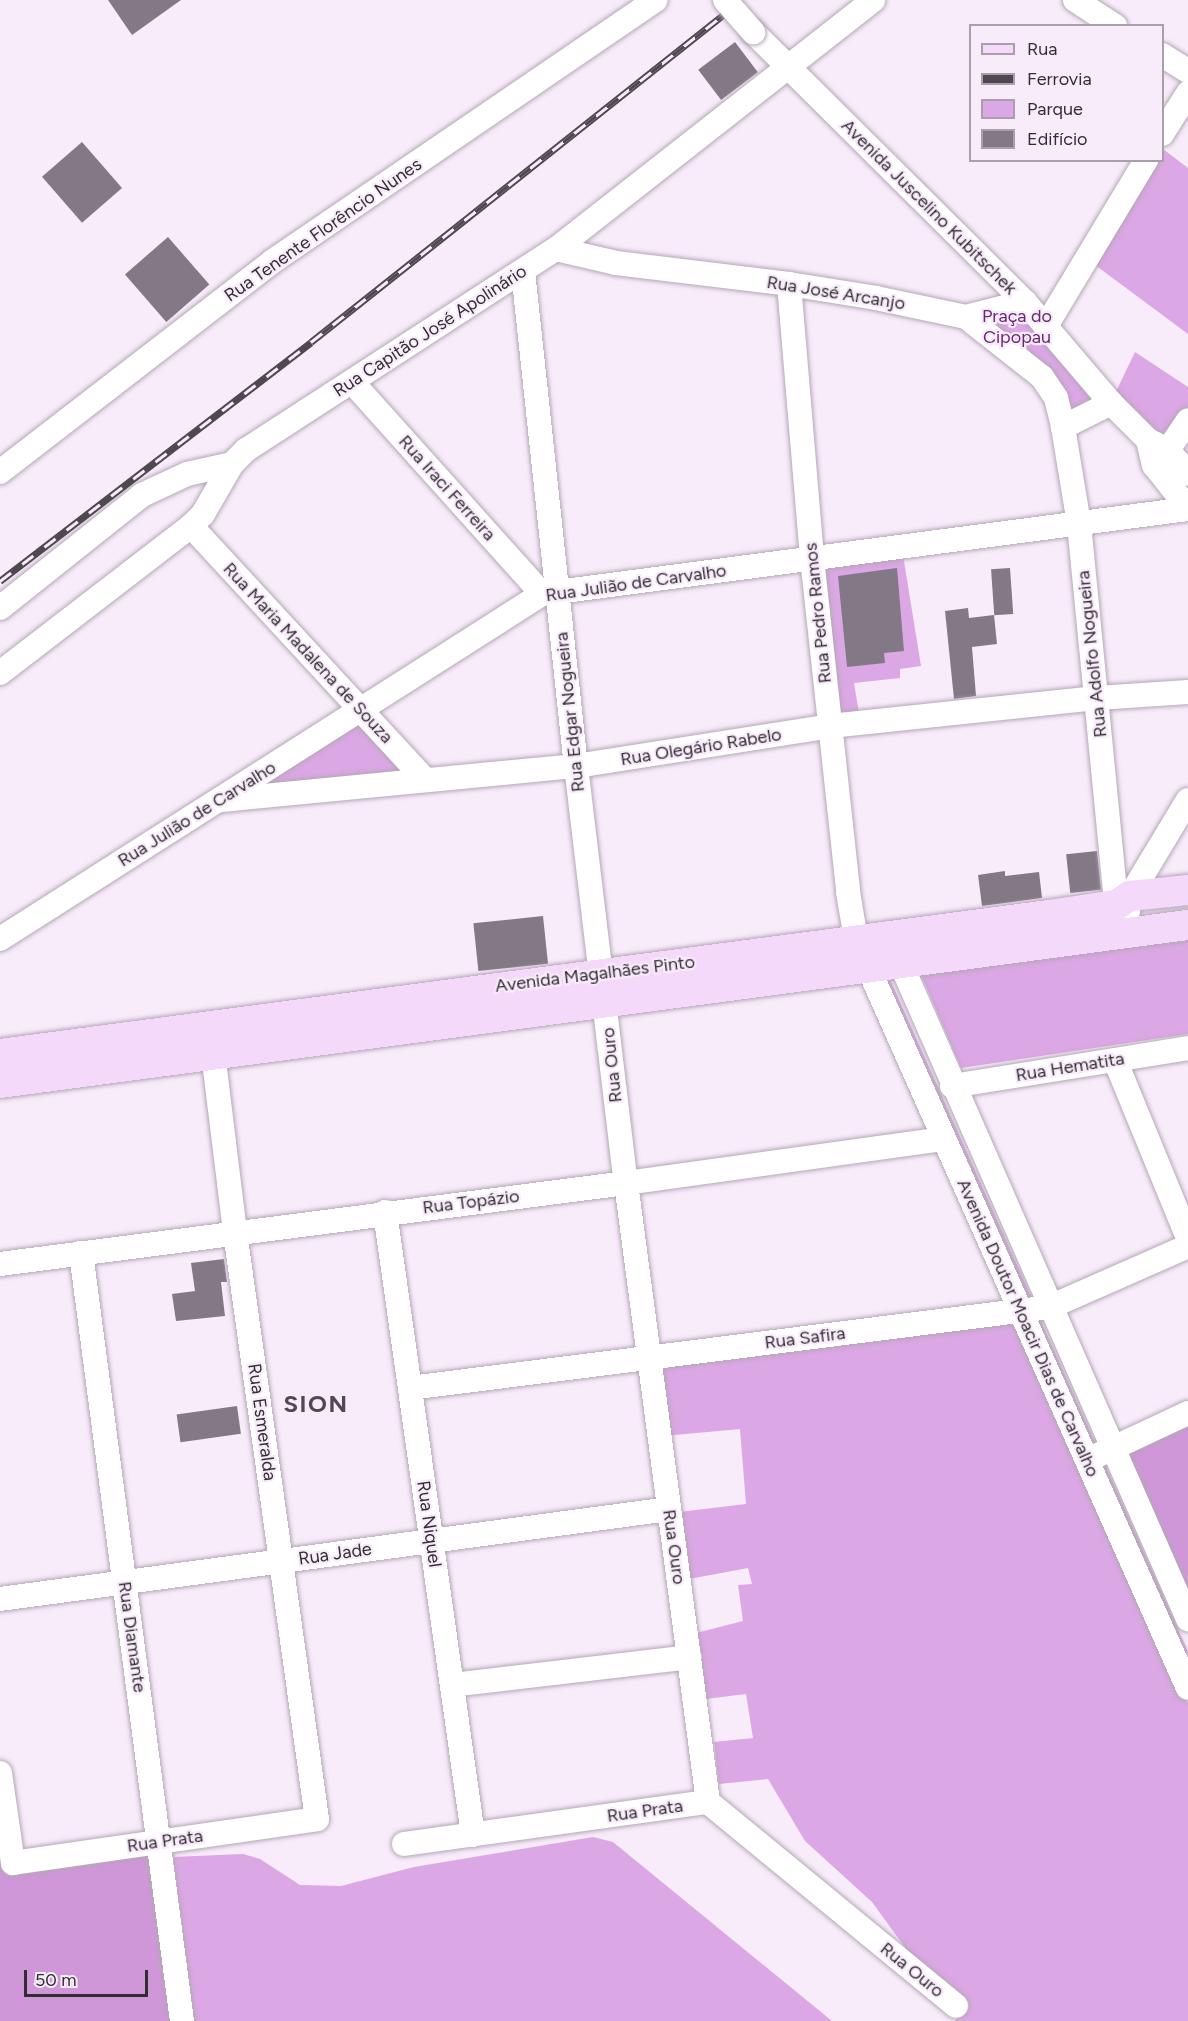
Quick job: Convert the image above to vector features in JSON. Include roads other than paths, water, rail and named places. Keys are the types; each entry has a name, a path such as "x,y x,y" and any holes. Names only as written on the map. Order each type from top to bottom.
{"main road":[{"name":"Avenida Magalhães Pinto","path":"0,1054 209,1024 856,940 1188,890"},
{"name":"Avenida Magalhães Pinto","path":"0,1083 1188,926"},
{"path":"705,960 707,989"}],"street":[{"name":"Rua Tenente Florêncio Nunes","path":"0,472 273,261 655,0"},
{"name":"Avenida Juscelino Kubitschek","path":"725,0 753,32 1025,302 1111,403 1159,454 1188,474"},
{"name":"Rua Capitão José Apolinário","path":"0,673 191,526 202,514 232,464 246,450 556,249 873,0"},
{"path":"1075,0 1113,24"},
{"path":"1164,56 1188,71"},
{"path":"1164,131 1188,93"},
{"path":"1046,326 1145,162"},
{"name":"Rua José Arcanjo","path":"556,249 650,269 789,284 876,298 966,317 1042,377 1056,398 1064,427"},
{"name":"Rua Edgar Nogueira","path":"523,271 550,594 576,766 602,973"},
{"name":"Rua Pedro Ramos","path":"789,284 812,558 848,892 856,940 868,968"},
{"path":"966,317 1025,302"},
{"name":"Rua Iraci Ferreira","path":"352,382 550,594"},
{"path":"1064,427 1111,403"},
{"path":"1159,454 1188,420"},
{"name":"Rua Adolfo Nogueira","path":"1064,427 1078,524 1096,698 1123,900"},
{"name":"Avenida Juscelino Kubitschek","path":"1159,454 1188,508"},
{"path":"0,608 142,495 188,474 232,464"},
{"name":"Rua Julião de Carvalho","path":"0,939 214,801 550,594 1188,508"},
{"name":"Rua Maria Madalena de Souza","path":"191,526 425,780"},
{"name":"Rua Olegário Rabelo","path":"214,801 576,766 830,726 1096,698 1188,692"},
{"path":"1122,934 1123,900 1188,800"},
{"name":"Avenida Doutor Moacir Dias de Carvalho","path":"890,935 899,963 952,1086 1188,1619"},
{"name":"Avenida Doutor Moacir Dias de Carvalho","path":"868,968 1188,1688"},
{"name":"Rua Ouro","path":"602,973 626,1183 708,1802 956,2006"},
{"name":"Rua Esmeralda","path":"209,1024 235,1232 317,1820"},
{"name":"Rua Hematita","path":"952,1086 1188,1048"},
{"path":"1115,1060 1188,1238"},
{"name":"Rua Topázio","path":"0,1264 385,1212 626,1183 943,1139"},
{"name":"Rua Niquel","path":"385,1212 473,1835"},
{"name":"Rua Safira","path":"410,1388 1050,1307 1188,1246"},
{"name":"Rua Diamante","path":"81,1253 182,2021"},
{"path":"1087,1460 1188,1413"},
{"name":"Rua Jade","path":"0,1599 669,1509"},
{"path":"452,1685 689,1657"},
{"name":"Rua Prata","path":"0,1773 13,1863 317,1820"},
{"name":"Rua Prata","path":"404,1844 708,1802"}],"railway":[{"path":"0,581 311,342 742,0"}],"district":[{"name":"SION","path":"316,1404"}],"park label":[{"name":"Praça do Cipopau","path":"1017,327"}]}
